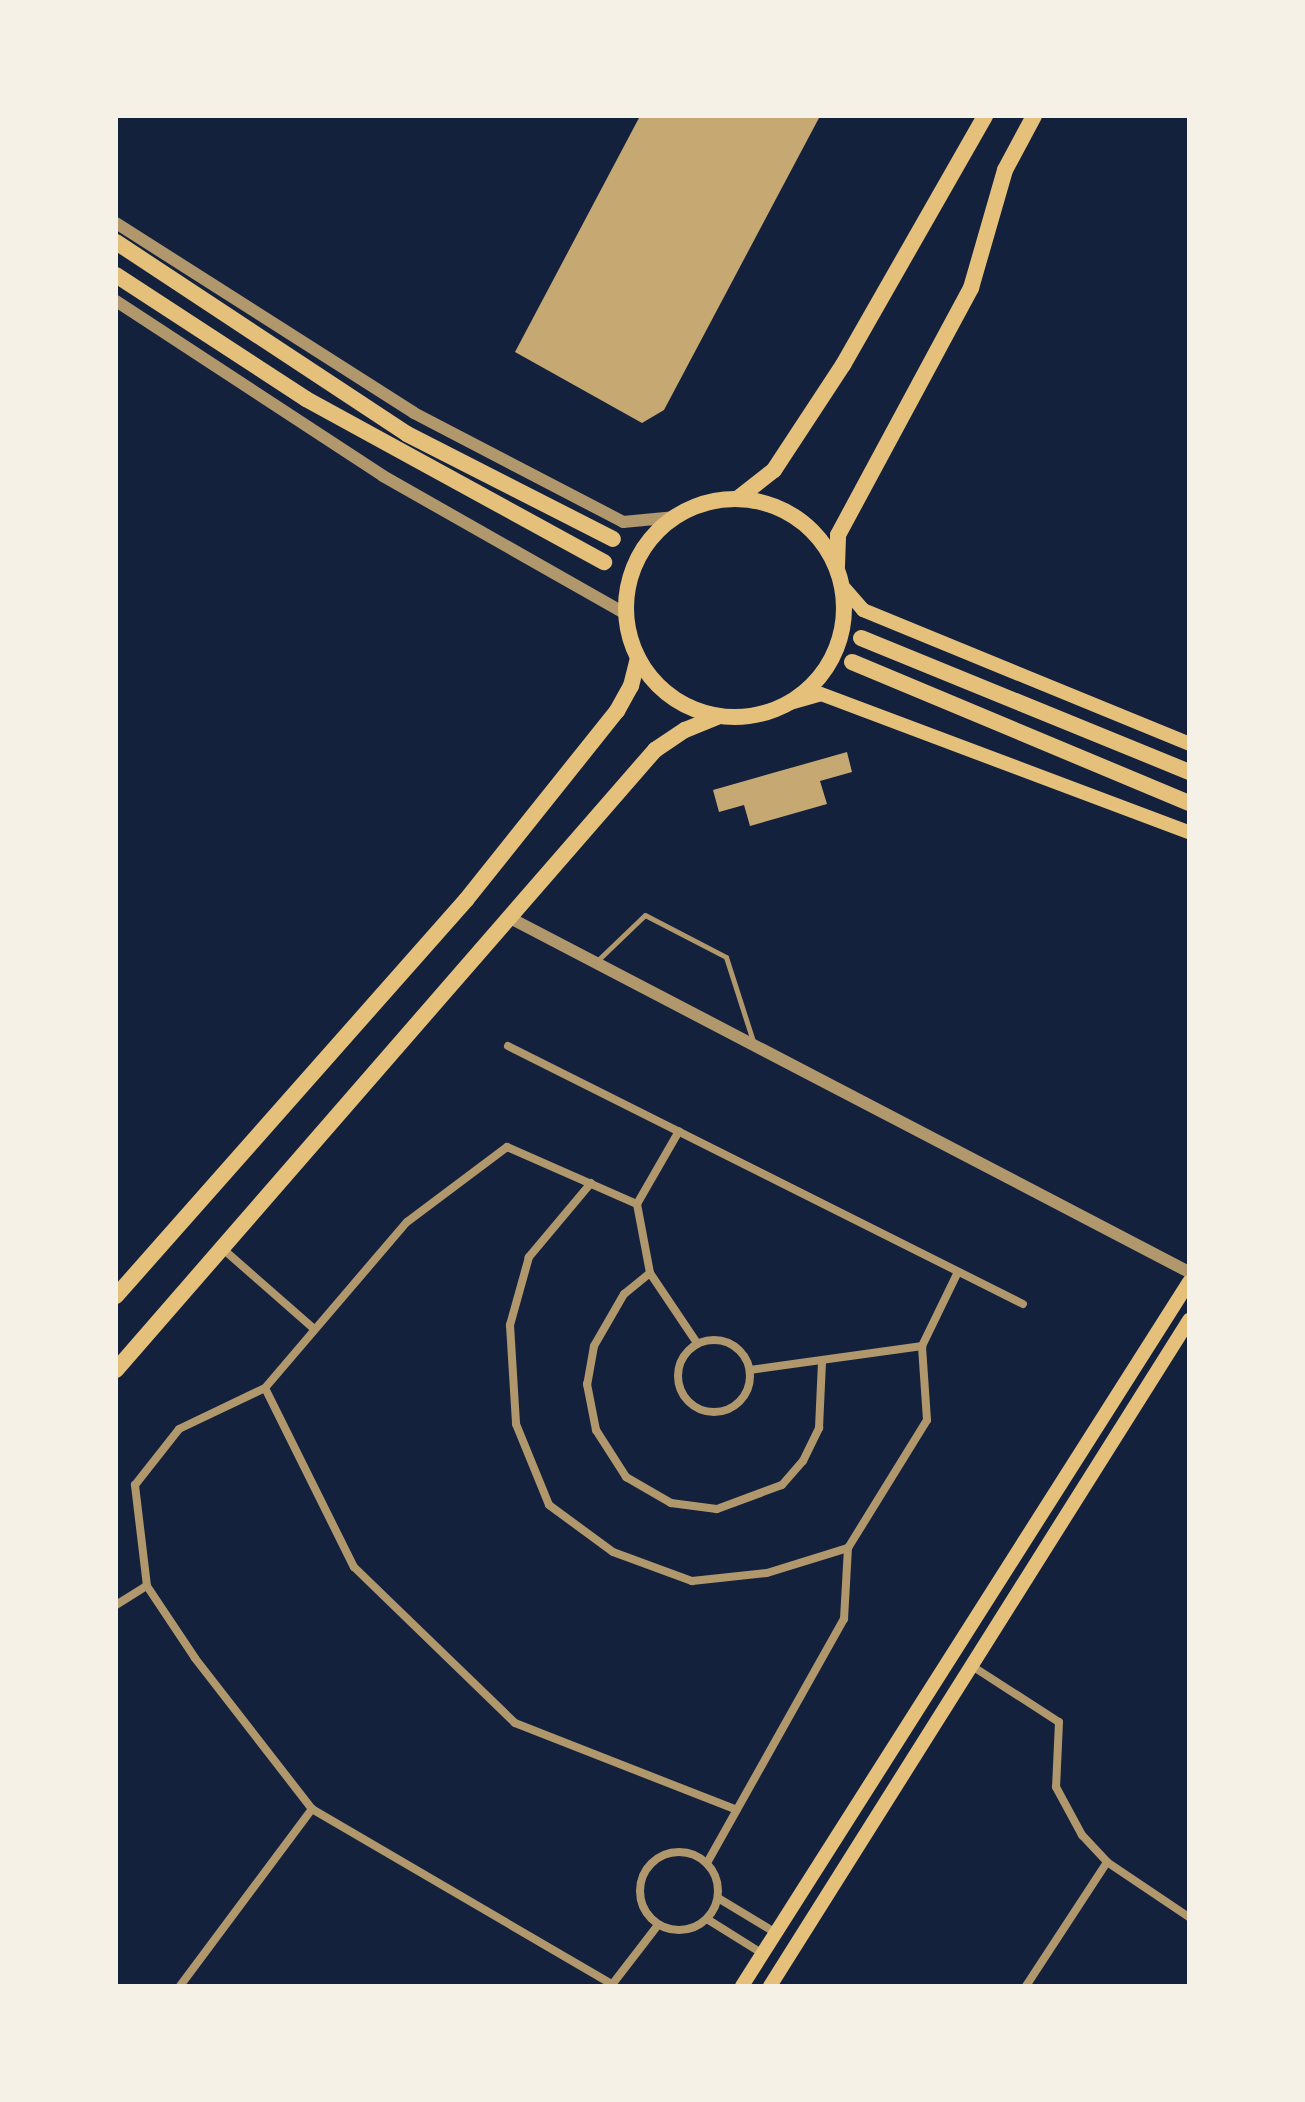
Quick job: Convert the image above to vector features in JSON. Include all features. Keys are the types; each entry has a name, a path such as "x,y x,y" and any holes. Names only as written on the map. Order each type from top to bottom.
{"main road":[{"path":"737,499 774,470 843,365 985,116"},
{"path":"837,568 838,535 971,288 1005,170 1034,116"},
{"path":"116,242 407,434 613,539"},
{"path":"116,275 306,399 604,562"},
{"path":"719,716 666,693 638,658 626,614 633,569 644,549 676,517 705,503 737,499 769,504 801,521 837,568 845,589 863,610 1189,744"},
{"path":"790,703 819,679 832,659 841,637 845,589"},
{"path":"861,638 1189,772"},
{"path":"116,1296 466,900 617,711 631,686 638,658"},
{"path":"852,662 1189,803"},
{"path":"116,1370 512,919 655,750 685,730 719,716 756,716 821,694 1189,832"},
{"path":"742,1986 1189,1282"},
{"path":"770,1986 1189,1320"}],"street":[{"path":"116,223 414,413 623,522 676,517"},
{"path":"116,301 370,468 626,614"},
{"path":"512,919 1189,1272"},
{"path":"508,1046 957,1274 1023,1304"},
{"path":"679,1131 637,1204 650,1273 697,1343"},
{"path":"637,1204 507,1147 407,1222 265,1388 179,1429 135,1485 147,1586 195,1658 312,1809 612,1985 658,1925"},
{"path":"591,1183 529,1257 510,1325 516,1424 549,1505 613,1552 692,1581 767,1573 848,1548"},
{"path":"223,1249 314,1329"},
{"path":"650,1273 624,1294 594,1346 587,1384 596,1430 626,1477 671,1503 717,1509 782,1485 803,1461 819,1428 822,1361"},
{"path":"707,1863 844,1619 848,1548 927,1420 922,1346 957,1274"},
{"path":"697,1343 678,1371 682,1393 698,1409 720,1412 740,1402 750,1370"},
{"path":"697,1343 731,1343 750,1370"},
{"path":"750,1370 922,1346"},
{"path":"265,1388 354,1567 515,1723 737,1810"},
{"path":"116,1605 147,1586"},
{"path":"972,1666 1059,1722 1056,1787 1082,1835 1107,1862 1189,1917"},
{"path":"180,1986 312,1809"},
{"path":"683,1852 707,1863 718,1885 718,1898 707,1919 683,1931 658,1925 642,1904 640,1892 648,1867 670,1853 683,1852"},
{"path":"1026,1986 1107,1862"},
{"path":"718,1898 776,1933"},
{"path":"707,1919 763,1954"}],"lane":[{"path":"595,962 645,915 726,957 755,1045"}],"building":[{"path":"640,116 820,116 664,410 642,423 515,352"},
{"path":"847,752 852,772 820,781 827,804 750,826 744,805 719,812 713,790"}]}
